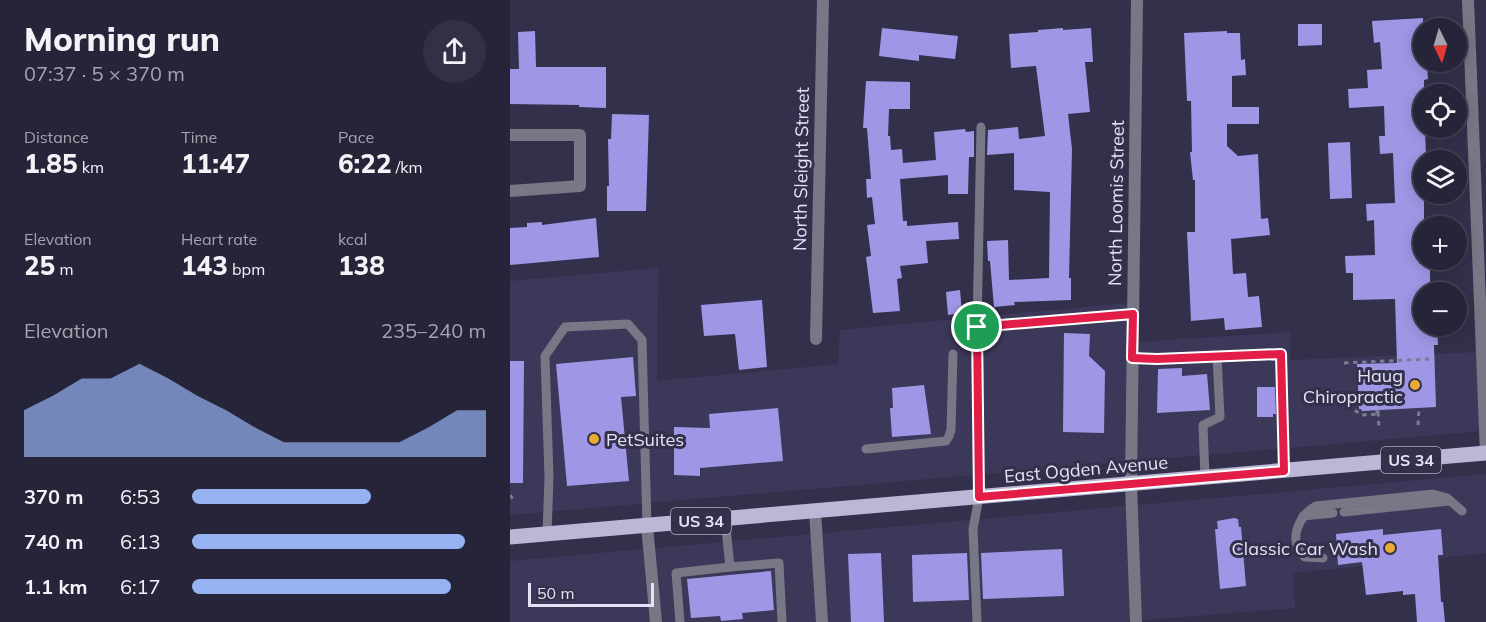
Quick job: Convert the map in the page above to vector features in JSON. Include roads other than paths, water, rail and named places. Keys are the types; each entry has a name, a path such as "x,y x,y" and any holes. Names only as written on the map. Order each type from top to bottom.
{"main road":[{"name":"East Ogden Avenue","path":"510,537 1486,453"}],"street":[{"name":"North Sleight Street","path":"816,339 823,0"},
{"name":"North Loomis Street","path":"1136,622 1131,485 1137,0"},
{"path":"1468,0 1486,453"},
{"path":"510,135 580,135 580,186 510,191"},
{"path":"815,512 822,622"},
{"path":"647,526 656,622"}],"lane":[{"path":"977,622 973,528 979,497 977,327 981,127"},
{"path":"977,327 1133,314"},
{"path":"547,534 549,477 545,356 566,327 628,324 642,339 647,526"},
{"path":"866,449 946,441 951,430 953,354"},
{"path":"1132,358 1281,354 1284,471"},
{"path":"1204,478 1203,425 1220,417 1217,356"},
{"path":"1323,558 1305,557 1298,548 1296,532 1303,516 1316,506 1432,494 1450,501 1462,511"},
{"path":"1344,512 1450,501"},
{"path":"1303,516 1333,513"},
{"path":"725,519 730,567"},
{"path":"680,622 675,573 779,563 782,622"}],"place":[{"name":"Haug Chiropractic","path":"1415,385"},
{"name":"PetSuites","path":"594,439"},
{"name":"Classic Car Wash","path":"1390,548"}]}
